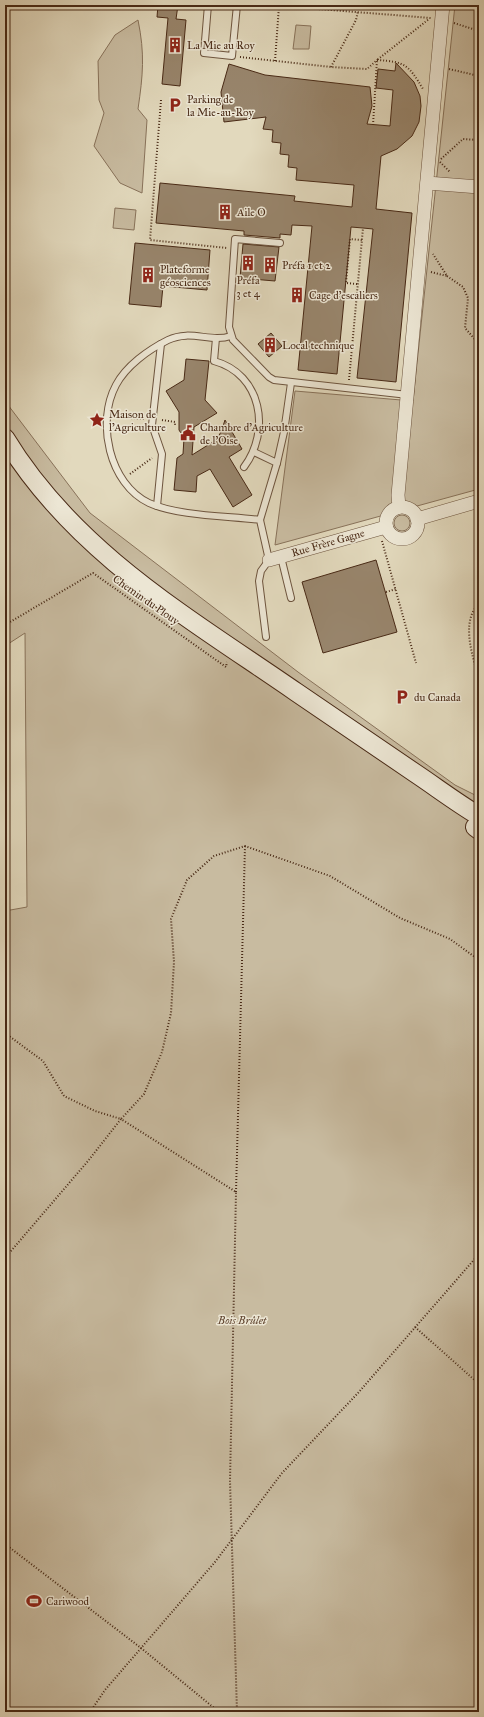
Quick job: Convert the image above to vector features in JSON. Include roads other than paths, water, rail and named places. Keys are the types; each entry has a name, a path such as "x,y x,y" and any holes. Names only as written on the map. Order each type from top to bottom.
{"main road":[{"path":"5,438 29,476 48,499 87,540 117,565 478,826"},
{"path":"5,460 40,507 78,547 119,581 229,658 478,826"}],"street":[{"path":"399,507 398,499 437,66 436,18 443,5"},
{"path":"427,183 479,188"},
{"path":"417,519 479,501"},
{"path":"399,507 411,510 417,519 417,525 414,532 405,538 393,536 386,527 386,521 389,514 399,507"},
{"name":"Rue Frère Gagne","path":"275,558 386,527"}],"lane":[{"path":"208,5 204,53 232,56 237,5"},
{"path":"280,243 235,239 229,327 230,336 269,377 279,382 408,395"},
{"path":"230,336 216,338 188,334 175,337 161,344 142,357 120,378 112,392 107,417 107,435 111,453 123,479 138,496 157,506 188,512 260,520"},
{"path":"216,338 214,361 228,366 240,374 250,387 256,400 260,428 254,452 244,467"},
{"path":"157,506 161,451 155,437 153,419 161,344"},
{"path":"291,383 284,432 277,463 260,520 291,598"},
{"path":"254,452 277,463"},
{"path":"266,637 259,581 261,571 275,558"}],"place":[{"name":"La Mie au Roy","path":"175,45"},
{"name":"Parking de la Mie-au-Roy","path":"175,105"},
{"name":"Aile O","path":"225,212"},
{"name":"Préfa 3 et 4","path":"248,263"},
{"name":"Préfa 1 et 2","path":"270,265"},
{"name":"Plateforme géosciences","path":"148,275"},
{"name":"Cage d'escaliers","path":"297,295"},
{"name":"Local technique","path":"270,345"},
{"name":"Maison de l'Agriculture","path":"97,420"},
{"name":"Chambre d'Agriculture de l'Oise","path":"188,433"},
{"name":"du Canada","path":"402,697"},
{"name":"Cariwood","path":"34,1601"}],"park label":[{"name":"Bois Brûlet","path":"242,1320"}]}
